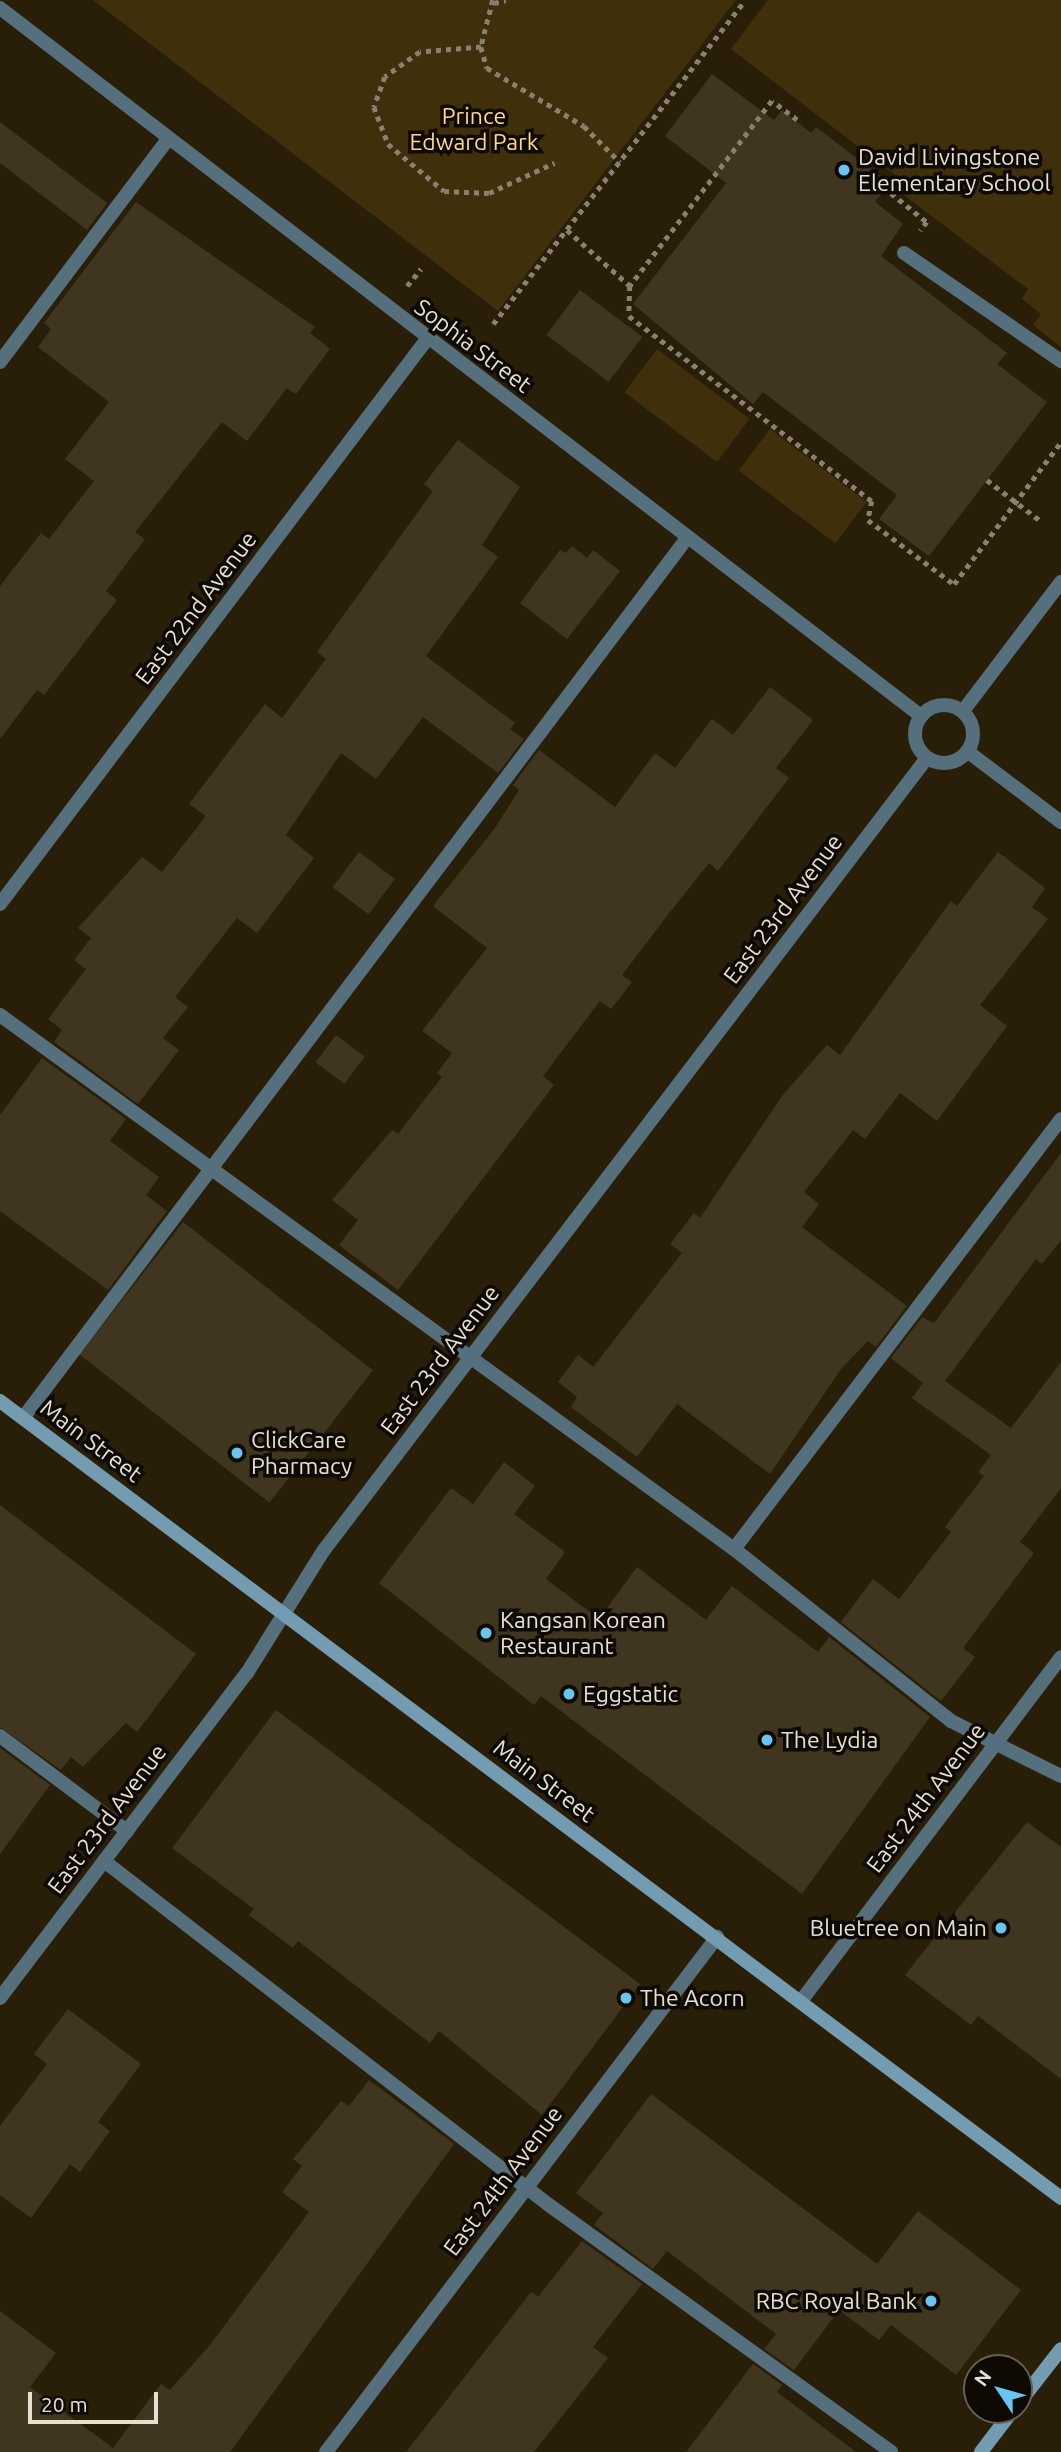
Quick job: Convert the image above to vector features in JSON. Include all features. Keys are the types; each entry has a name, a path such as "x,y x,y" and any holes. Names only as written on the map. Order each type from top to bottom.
{"main road":[{"name":"Main Street","path":"0,1401 1061,2198"},
{"path":"1033,2385 1061,2349"},
{"path":"981,2452 1002,2424"}],"street":[{"name":"Sophia Street","path":"0,8 427,339 922,716"},
{"path":"0,362 168,139"},
{"path":"904,253 1061,362"},
{"name":"East 22nd Avenue","path":"0,904 427,339"},
{"path":"23,1418 209,1168 687,538"},
{"path":"963,712 1061,582"},
{"path":"937,706 963,712 973,735 967,751 953,762 927,758 916,743 922,716 937,706"},
{"path":"967,751 1061,822"},
{"name":"East 23rd Avenue","path":"0,1998 284,1615 324,1549 927,758"},
{"path":"0,1015 469,1359 734,1549 951,1721 1061,1776"},
{"path":"734,1549 1061,1119"},
{"name":"East 24th Avenue","path":"801,2001 1061,1657"},
{"path":"0,1736 127,1830"},
{"path":"104,1861 527,2188 891,2452"},
{"name":"East 24th Avenue","path":"326,2452 717,1937"}],"path":[{"path":"506,0 494,1 481,47 488,68 584,125 620,162"},
{"path":"493,324 745,0"},
{"path":"481,47 420,52 384,77 373,107 388,144 444,191 489,193 554,163"},
{"path":"797,120 772,101 631,286 629,316 872,501 869,520 954,584 1018,503 1061,442"},
{"path":"891,193 913,210"},
{"path":"567,230 631,286"},
{"path":"406,287 421,269"},
{"path":"987,480 1042,522"}],"green space":[{"name":"Prince Edward Park","path":"93,0 736,0 498,311"},
{"path":"768,0 1061,0 1061,347 1033,325 1041,314 1022,299 1028,289 897,190 903,181 731,49"},
{"path":"657,349 750,419 717,462 625,392"},
{"path":"770,429 867,502 835,543 739,471"}],"building":[{"path":"712,74 774,120 782,110 811,133 816,127 889,183 875,202 903,224 881,256 1007,353 997,364 1047,402 929,556 879,519 897,495 763,392 753,404 633,304 726,183 665,136"},
{"path":"0,122 107,203 87,230 0,163"},
{"path":"136,202 315,327 310,333 330,349 296,394 287,388 247,441 222,422 135,532 145,539 106,591 117,600 44,695 37,690 0,739 0,586 41,533 49,539 94,481 65,459 109,402 38,347 51,329 44,323"},
{"path":"580,290 642,337 609,382 546,335"},
{"path":"458,440 520,487 482,545 498,557 426,656 515,723 510,729 524,739 498,773 423,717 376,779 341,753 286,835 314,858 257,933 237,918 175,997 188,1007 163,1038 179,1050 138,1104 54,1042 62,1030 48,1019 86,969 74,960 91,938 78,928 142,857 162,872 206,816 189,804 265,704 282,718 326,659 317,652 433,491 424,484"},
{"path":"572,546 587,558 593,550 620,571 567,639 520,603 560,550 566,553"},
{"path":"770,687 813,720 776,768 789,778 718,871 709,863 667,916 622,975 632,982 611,1009 600,1001 543,1076 554,1085 398,1290 339,1245 358,1220 332,1200 392,1130 398,1134 442,1077 437,1073 452,1053 422,1031 487,948 433,906 495,828 519,790 513,785 539,750 615,807 655,753 675,768 712,719 733,735"},
{"path":"359,852 395,879 368,914 333,887"},
{"path":"998,852 1045,888 1032,907 1048,919 980,1005 1007,1026 937,1121 900,1093 865,1139 853,1130 804,1192 819,1204 802,1227 907,1306 876,1347 868,1341 841,1369 770,1474 677,1404 637,1457 571,1407 577,1397 558,1382 578,1355 593,1367 682,1253 670,1244 694,1213 700,1218 782,1096 827,1045 840,1055 951,901 957,906"},
{"path":"336,1035 365,1057 344,1084 316,1062"},
{"path":"42,1058 126,1119 110,1141 159,1177 146,1195 167,1211 108,1290 0,1211 0,1115"},
{"path":"1061,1153 1061,1240 1042,1264 1036,1259 945,1381 1011,1428 1061,1362 1061,1488 1020,1542 1034,1553 963,1648 975,1657 941,1701 841,1622 873,1579 899,1599 951,1532 945,1527 984,1476 978,1472 991,1455 912,1398 923,1383 891,1358 922,1317 934,1323"},
{"path":"183,1222 373,1370 269,1503 80,1354"},
{"path":"504,1462 535,1486 514,1514 565,1552 546,1579 599,1619 637,1567 706,1620 732,1586 818,1652 829,1637 930,1717 802,1894 541,1696 534,1705 379,1583 451,1488 473,1504"},
{"path":"0,1505 196,1654 137,1732 126,1723 83,1767 71,1757 61,1770 0,1727"},
{"path":"276,1710 640,1984 542,2115 439,2031 430,2043 298,1941 293,1948 249,1915 254,1909 172,1848"},
{"path":"0,1748 50,1785 0,1854"},
{"name":"Bluetree on Main","path":"1027,1822 1061,1847 1061,2079 978,2016 971,2025 905,1975"},
{"path":"68,2009 141,2064 98,2122 110,2131 80,2172 70,2164 31,2218 0,2195 0,2126 47,2064 34,2054"},
{"path":"369,2080 454,2144 230,2452 0,2452 0,2311 56,2353 30,2387 113,2448 161,2384 170,2390 210,2345 309,2212 282,2192 302,2166 293,2159 341,2101 349,2106"},
{"path":"651,2094 877,2264 918,2211 1021,2290 972,2354 963,2354 963,2366 956,2375 891,2325 879,2340 839,2310 794,2370 764,2349 776,2334 667,2251 653,2269 594,2225 603,2213 576,2193"},
{"path":"582,2241 642,2284 593,2347 608,2358 534,2452 406,2452 531,2292 538,2297"},
{"path":"753,2364 782,2385 777,2392 856,2452 686,2452"}],"place":[{"name":"David Livingstone Elementary School","path":"844,170"},
{"name":"ClickCare Pharmacy","path":"237,1453"},
{"name":"Kangsan Korean Restaurant","path":"486,1633"},
{"name":"Eggstatic","path":"569,1694"},
{"name":"The Lydia","path":"767,1740"},
{"name":"Bluetree on Main","path":"1001,1928"},
{"name":"The Acorn","path":"626,1998"},
{"name":"RBC Royal Bank","path":"931,2301"}]}
